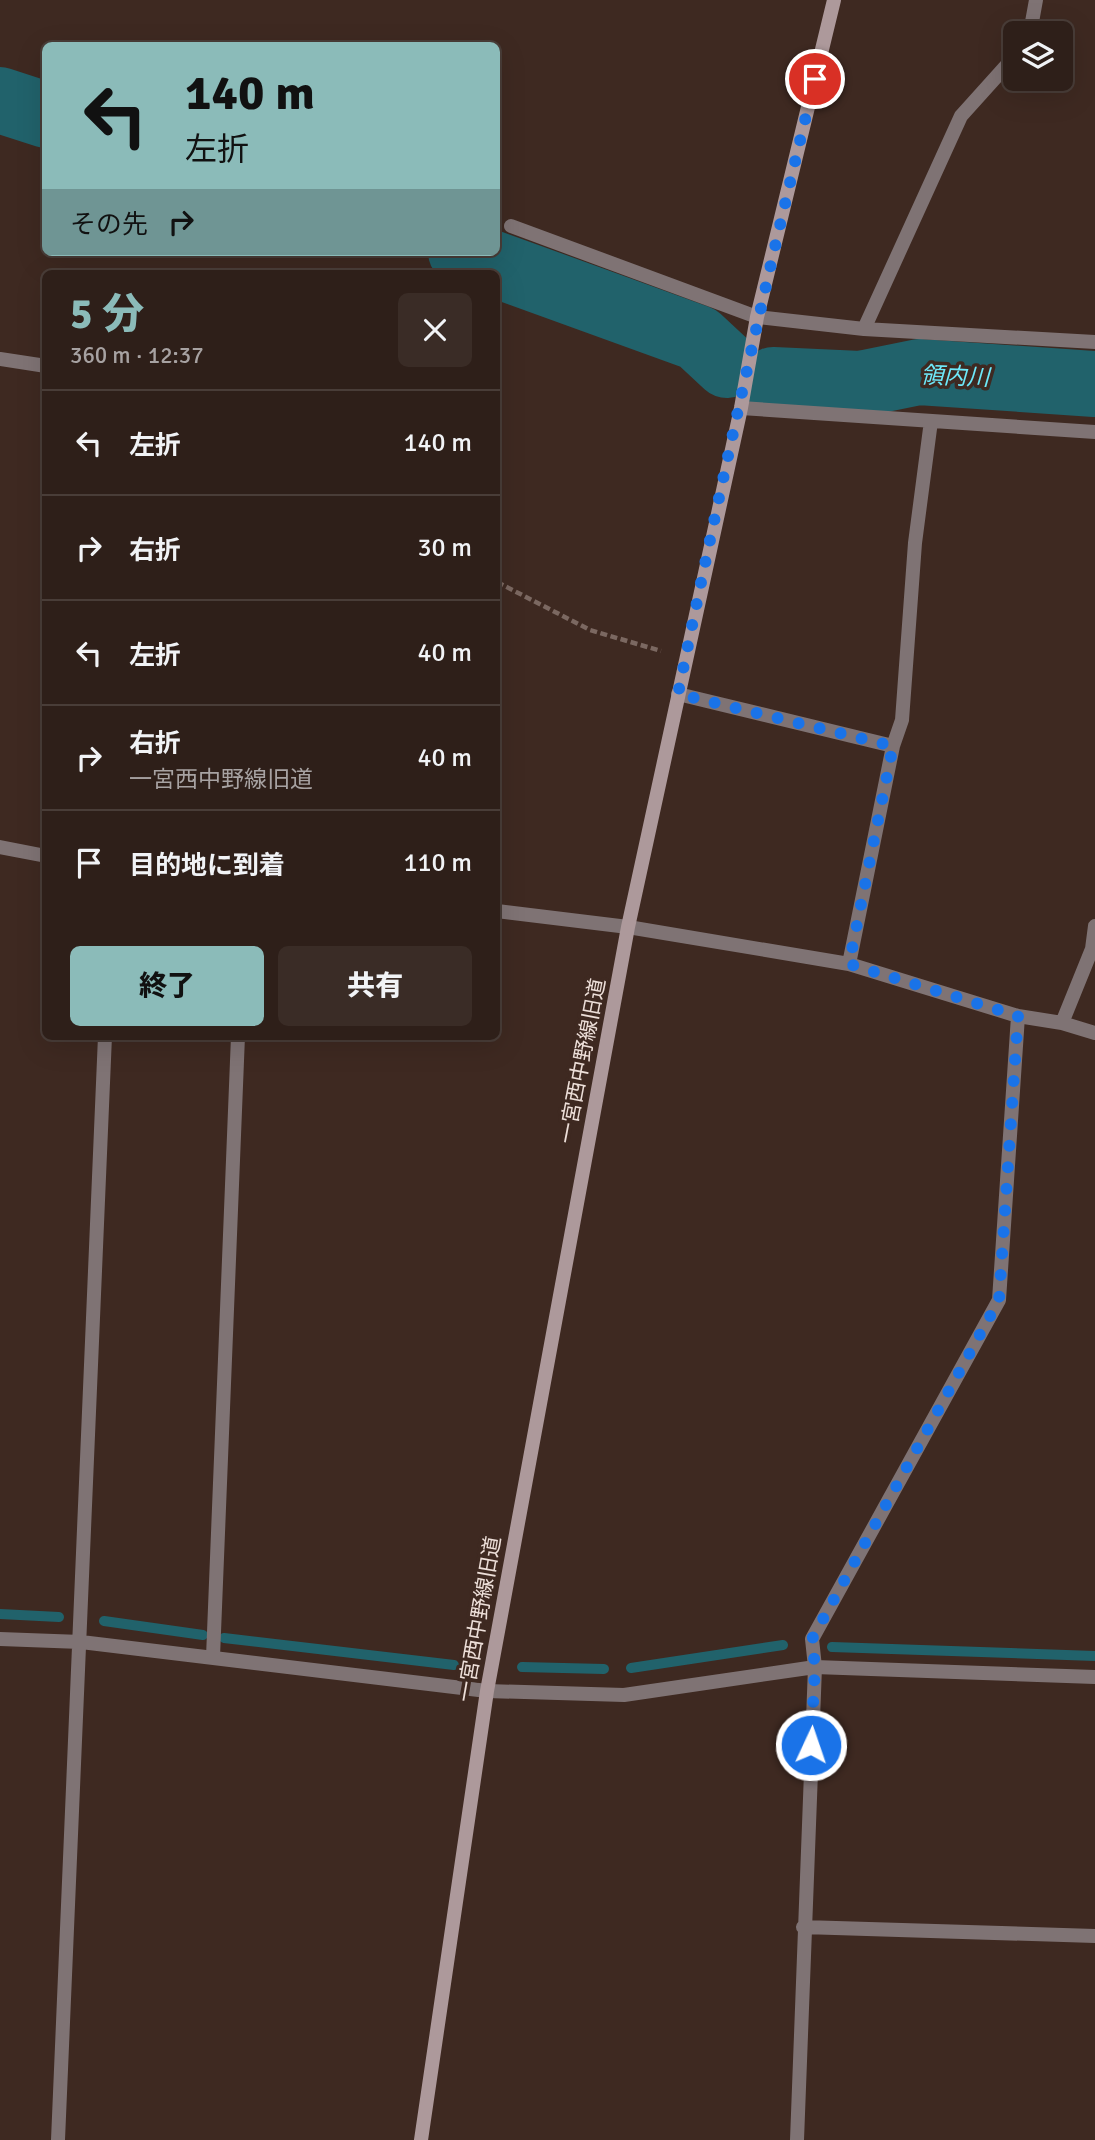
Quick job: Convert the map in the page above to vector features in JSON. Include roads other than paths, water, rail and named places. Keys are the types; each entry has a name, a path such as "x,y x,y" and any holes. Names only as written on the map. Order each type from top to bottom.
{"street":[{"name":"一宮西中野線旧道","path":"421,2140 486,1691 628,927 741,408 757,317 834,0"},
{"path":"1032,21 1036,0"},
{"path":"864,329 961,116 1003,69"},
{"path":"511,226 757,317 864,329 1095,342"},
{"path":"0,359 42,365"},
{"path":"741,408 1095,432"},
{"path":"849,964 893,746 902,720 915,544 931,421"},
{"path":"678,694 893,746"},
{"path":"0,847 42,855"},
{"path":"500,911 628,927 849,964 1018,1016 1062,1023 1095,1033"},
{"path":"1062,1023 1092,949 1095,926"},
{"path":"797,2140 803,1927 815,1667 812,1639 999,1300 1018,1016"},
{"path":"58,2140 105,1040"},
{"path":"213,1657 238,1040"},
{"path":"0,1639 80,1642 486,1691 624,1695 815,1667 1095,1677"},
{"path":"803,1927 1095,1936"}],"waterway":[{"name":"領内川","path":"0,100 42,114"},
{"name":"領内川","path":"472,256 698,338 727,365"},
{"name":"領内川","path":"773,380 860,384 919,372 1095,384"},
{"path":"0,1614 59,1617"},
{"path":"104,1621 203,1635"},
{"path":"224,1638 454,1665"},
{"path":"631,1668 783,1645"},
{"path":"832,1647 1095,1656"},
{"path":"522,1667 604,1669"}]}
